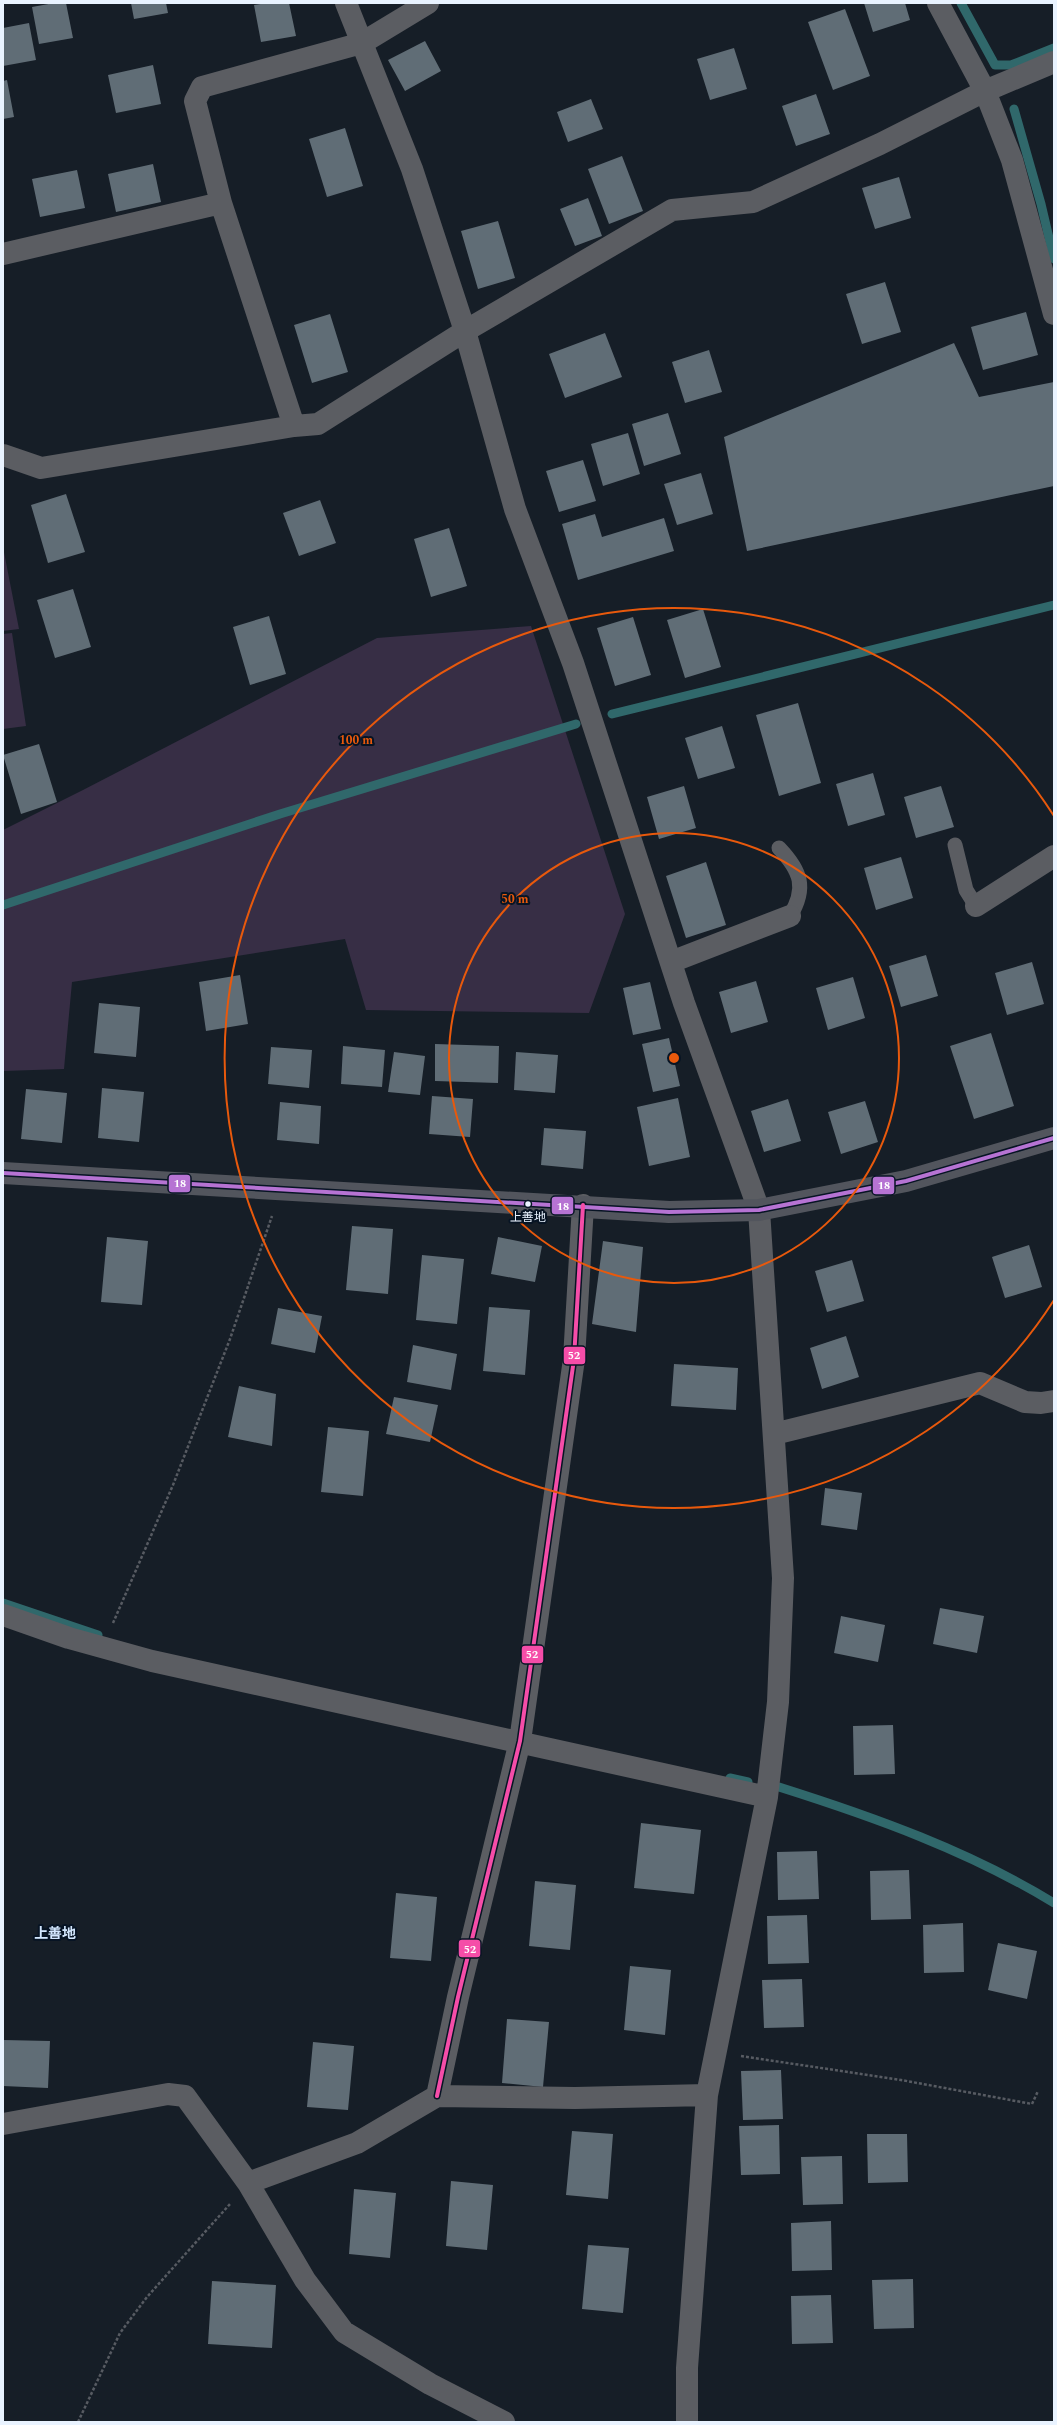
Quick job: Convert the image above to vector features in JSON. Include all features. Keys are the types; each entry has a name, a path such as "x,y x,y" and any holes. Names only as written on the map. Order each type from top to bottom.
{"street":[{"path":"346,3 412,169 465,331 515,509 573,663 684,1003 759,1210 783,1578 778,1702 767,1797 714,2052 707,2095 687,2368 687,2422"},
{"path":"294,426 221,203 196,101 202,87 362,43 428,3"},
{"path":"938,3 985,91 1012,160 1054,314"},
{"path":"3,455 41,468 294,426 318,424 465,331 672,210 753,202 880,144 985,91 1054,62"},
{"path":"3,254 221,203"},
{"path":"976,906 1054,856"},
{"path":"671,962 790,916"},
{"path":"3,1173 281,1190 583,1205 669,1212 759,1210 906,1181 1054,1138"},
{"path":"437,2096 458,1997 520,1741 574,1359 583,1205"},
{"path":"774,1434 980,1383 1025,1402 1041,1403 1054,1401"},
{"path":"3,1615 69,1638 152,1661 520,1741 767,1797"},
{"path":"3,2124 168,2094 186,2096 248,2183 305,2280 344,2332 417,2376 504,2422"},
{"path":"248,2183 357,2143 437,2096 576,2098 707,2095"}],"lane":[{"path":"955,846 966,890 976,906"},
{"path":"779,848 795,866 801,891 797,906 790,916"}],"path":[{"path":"103,1647 174,1485 213,1383 281,1190"},
{"path":"714,2052 901,2080 1032,2104 1038,2091"},
{"path":"78,2422 120,2333 147,2297 248,2183"}],"shaded area":[{"path":"3,547 19,629 3,631"},
{"path":"531,626 625,914 589,1013 366,1010 345,939 72,982 64,1069 3,1071 3,830 377,638"},
{"path":"12,633 26,726 3,729 3,634"}],"building":[{"path":"54,3 66,3 73,38 39,44 32,7"},
{"path":"131,3 166,3 168,13 134,19"},
{"path":"267,3 289,3 296,36 261,42 254,5"},
{"path":"864,3 905,3 910,20 873,32"},
{"path":"845,9 870,76 833,90 808,22"},
{"path":"29,23 36,60 3,66 3,28"},
{"path":"425,41 441,71 405,91 388,60"},
{"path":"734,48 747,89 710,100 697,59"},
{"path":"153,65 161,104 116,113 108,75"},
{"path":"7,80 14,117 3,119 3,81"},
{"path":"816,94 830,134 796,146 782,106"},
{"path":"591,99 603,129 568,142 557,112"},
{"path":"345,128 363,186 327,197 309,139"},
{"path":"622,156 643,211 609,224 588,169"},
{"path":"153,164 161,202 116,212 108,174"},
{"path":"77,170 85,208 40,217 32,179"},
{"path":"899,177 911,218 875,229 862,188"},
{"path":"588,198 602,236 575,246 560,209"},
{"path":"498,221 515,278 478,289 461,231"},
{"path":"885,282 901,332 862,344 846,294"},
{"path":"1026,312 1038,355 983,370 971,327"},
{"path":"330,314 348,372 312,383 294,325"},
{"path":"605,333 622,377 565,398 549,354"},
{"path":"954,343 979,397 1054,382 1054,486 747,551 724,437"},
{"path":"709,350 722,392 685,403 672,362"},
{"path":"668,413 681,454 644,466 632,424"},
{"path":"628,433 640,474 603,486 591,444"},
{"path":"583,460 596,501 559,512 546,471"},
{"path":"701,473 713,514 677,525 664,484"},
{"path":"66,494 85,552 48,563 31,505"},
{"path":"320,500 336,543 299,556 283,513"},
{"path":"595,514 602,537 664,518 674,551 578,580 562,524"},
{"path":"449,528 467,586 431,597 414,539"},
{"path":"73,589 91,647 55,658 37,600"},
{"path":"703,609 721,667 685,678 667,620"},
{"path":"269,616 286,674 250,685 233,627"},
{"path":"633,617 651,675 615,686 597,628"},
{"path":"798,703 821,783 779,796 756,715"},
{"path":"722,726 735,768 698,779 685,738"},
{"path":"39,744 57,802 21,814 3,755"},
{"path":"873,773 885,815 848,826 836,784"},
{"path":"684,786 696,828 659,839 647,797"},
{"path":"941,786 954,827 916,838 904,797"},
{"path":"901,857 913,898 876,910 864,868"},
{"path":"706,862 726,925 686,938 666,876"},
{"path":"926,955 938,996 901,1007 889,966"},
{"path":"1032,962 1044,1004 1007,1015 995,973"},
{"path":"240,975 248,1024 206,1031 199,982"},
{"path":"853,977 865,1018 828,1030 816,988"},
{"path":"756,981 768,1022 731,1033 719,992"},
{"path":"650,982 661,1029 633,1035 623,988"},
{"path":"99,1003 140,1007 136,1057 94,1053"},
{"path":"991,1033 1014,1106 974,1119 950,1046"},
{"path":"669,1038 680,1086 653,1092 642,1044"},
{"path":"435,1044 499,1046 498,1083 435,1081"},
{"path":"343,1046 385,1050 382,1087 341,1084"},
{"path":"271,1047 312,1050 309,1088 268,1084"},
{"path":"394,1052 425,1056 420,1095 388,1092"},
{"path":"516,1052 558,1055 555,1093 514,1090"},
{"path":"102,1088 144,1092 139,1142 98,1138"},
{"path":"26,1089 67,1093 62,1143 21,1139"},
{"path":"432,1096 473,1099 470,1137 429,1134"},
{"path":"678,1098 690,1157 649,1166 637,1107"},
{"path":"788,1099 801,1141 764,1152 751,1111"},
{"path":"865,1101 878,1142 841,1154 828,1112"},
{"path":"280,1102 321,1106 319,1144 277,1140"},
{"path":"544,1128 586,1131 583,1169 541,1165"},
{"path":"352,1226 393,1229 388,1294 346,1290"},
{"path":"107,1237 148,1241 142,1305 101,1302"},
{"path":"498,1237 542,1246 535,1282 491,1274"},
{"path":"603,1241 643,1247 636,1332 592,1324"},
{"path":"1029,1245 1042,1287 1005,1298 992,1257"},
{"path":"422,1255 464,1259 457,1324 416,1320"},
{"path":"852,1260 864,1301 827,1312 815,1271"},
{"path":"489,1307 530,1310 525,1375 483,1371"},
{"path":"278,1308 322,1316 315,1353 271,1344"},
{"path":"846,1336 859,1377 822,1389 810,1348"},
{"path":"413,1345 457,1354 451,1390 407,1382"},
{"path":"674,1364 738,1368 736,1410 671,1406"},
{"path":"239,1386 276,1394 272,1446 228,1437"},
{"path":"394,1397 438,1405 430,1442 386,1434"},
{"path":"328,1427 369,1431 363,1496 321,1492"},
{"path":"825,1488 862,1493 857,1530 821,1525"},
{"path":"940,1608 984,1616 977,1653 933,1644"},
{"path":"841,1616 885,1625 878,1662 834,1653"},
{"path":"893,1725 895,1774 854,1775 853,1726"},
{"path":"641,1823 701,1830 694,1894 634,1888"},
{"path":"817,1851 819,1899 778,1900 777,1852"},
{"path":"909,1870 911,1919 871,1920 870,1871"},
{"path":"535,1881 576,1885 570,1950 529,1946"},
{"path":"396,1893 437,1897 431,1961 390,1958"},
{"path":"807,1915 809,1963 768,1964 767,1916"},
{"path":"963,1923 964,1972 924,1973 923,1925"},
{"path":"998,1943 1037,1951 1027,1999 988,1990"},
{"path":"630,1966 671,1970 665,2035 624,2030"},
{"path":"802,1979 804,2027 764,2028 762,1980"},
{"path":"507,2019 549,2022 543,2087 502,2083"},
{"path":"3,2040 50,2041 48,2088 3,2086"},
{"path":"313,2042 354,2046 348,2110 307,2107"},
{"path":"781,2070 783,2119 743,2120 741,2071"},
{"path":"779,2125 780,2174 741,2175 739,2126"},
{"path":"572,2131 613,2134 608,2199 566,2195"},
{"path":"867,2134 907,2134 908,2182 868,2183"},
{"path":"842,2156 843,2204 803,2205 801,2157"},
{"path":"451,2181 493,2185 487,2250 446,2246"},
{"path":"354,2189 396,2193 390,2258 349,2254"},
{"path":"831,2221 832,2270 792,2271 791,2223"},
{"path":"588,2245 629,2248 623,2313 582,2309"},
{"path":"913,2279 914,2328 874,2329 872,2280"},
{"path":"212,2281 276,2285 272,2348 208,2344"},
{"path":"831,2295 833,2343 792,2344 791,2296"}],"waterway":[{"path":"961,3 995,65 1011,65 1054,48"},
{"path":"1014,109 1041,204 1054,259"},
{"path":"612,714 1054,605"},
{"path":"3,905 280,814 576,724"},
{"path":"3,1603 98,1635"},
{"path":"730,1778 748,1782"},
{"path":"779,1787 850,1810 955,1851 1022,1884 1054,1903"}],"transit line":[{"name":"18","path":"3,1173 669,1212 759,1210 906,1181 1054,1138"},
{"name":"52","path":"437,2096 458,1997 520,1741 574,1359 583,1205"}],"place":[{"name":"上善地","path":"528,1204"}],"district":[{"name":"上善地","path":"55,1933"}]}
